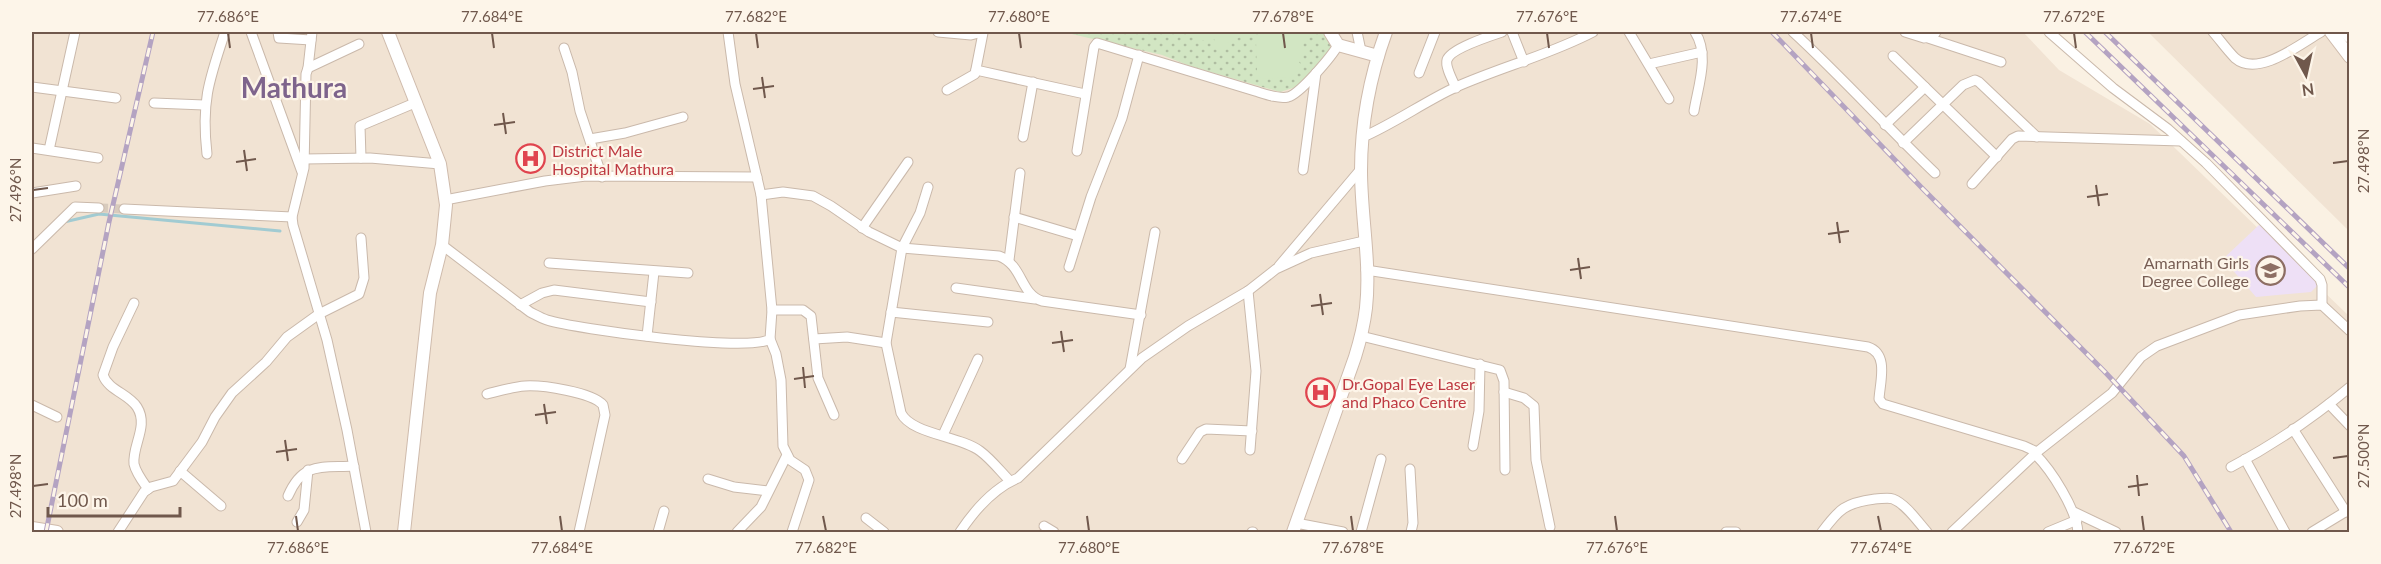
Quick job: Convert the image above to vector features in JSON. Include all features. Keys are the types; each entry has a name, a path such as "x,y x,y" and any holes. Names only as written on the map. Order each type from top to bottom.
{"street":[{"path":"49,150 60,91 75,32"},
{"path":"207,154 204,105 225,32"},
{"path":"251,32 303,174"},
{"path":"278,32 279,38 311,36 306,74 303,174 292,217 327,340 366,532"},
{"path":"388,32 440,164 445,200 442,245 430,293 404,532"},
{"path":"728,32 735,84 761,195 772,310 770,339 780,373 783,446 787,455 805,470 808,480 792,532"},
{"path":"938,32 971,35 983,32 976,69 970,78 947,90"},
{"path":"1330,32 1338,45 1378,56"},
{"path":"1357,32 1361,51"},
{"path":"1343,532 1294,528 1361,336 1366,306 1361,170 1363,137 1371,83 1386,32"},
{"path":"1419,73 1435,32"},
{"path":"1456,88 1447,65 1449,56 1459,49 1502,32"},
{"path":"1512,32 1524,62"},
{"path":"1363,137 1388,126 1456,88 1562,48 1593,32"},
{"path":"1629,32 1670,99"},
{"path":"1694,111 1702,52 1695,32"},
{"path":"1793,32 1843,79 1885,125 1935,173"},
{"path":"1905,32 1932,35 2001,62"},
{"path":"2049,32 2113,88 2181,141 2320,279 2322,306"},
{"path":"2213,32 2235,58 2250,64 2277,58 2321,32"},
{"path":"2331,32 2349,57"},
{"path":"2346,32 2349,37"},
{"path":"1077,151 1085,94 1094,47 1097,43 1275,96 1289,97 1300,90 1333,55 1338,45"},
{"path":"308,68 359,44"},
{"path":"564,48 572,72 580,111 602,177"},
{"path":"1648,64 1702,52"},
{"path":"1069,267 1078,236 1122,118 1139,55"},
{"path":"1893,56 1996,157"},
{"path":"976,69 1085,94"},
{"path":"1303,170 1317,71"},
{"path":"1903,143 1963,85 1975,80 2037,136"},
{"path":"1023,137 1033,82"},
{"path":"32,87 116,98"},
{"path":"1885,125 1925,87"},
{"path":"361,158 360,126 417,102"},
{"path":"154,104 204,105"},
{"path":"590,139 625,133 683,117"},
{"path":"1972,184 2012,139 2018,136 2181,141"},
{"path":"32,148 98,158"},
{"path":"304,159 361,158 440,164"},
{"path":"862,228 908,162"},
{"path":"962,531 981,505 1010,481 1018,478 1142,358 1188,326 1248,291 1276,269 1361,170"},
{"path":"1009,260 1020,173"},
{"path":"445,200 545,181 602,177 757,177"},
{"path":"32,193 76,186"},
{"path":"928,188 920,213 902,248 886,343 904,418 915,428 943,435 980,451 1010,481"},
{"path":"761,195 783,192 813,196 862,228 902,248 999,256 1009,260 1035,299"},
{"path":"32,249 75,207 99,208"},
{"path":"124,209 292,217"},
{"path":"1014,217 1078,236"},
{"path":"1130,369 1142,315 1155,232"},
{"path":"118,532 148,489 172,481 202,442 214,417 232,393 266,362 287,337 319,314 359,294 364,278 361,238"},
{"path":"1276,269 1311,253 1364,242"},
{"path":"442,245 520,305 546,320 689,341 759,343 770,339"},
{"path":"549,263 688,273"},
{"path":"1366,270 1875,349 1880,354 1879,399 1883,404 2024,446 2036,453 2075,516 2078,532"},
{"path":"647,336 654,272"},
{"path":"956,288 1035,299 1064,306 1142,315"},
{"path":"520,305 554,290 651,302"},
{"path":"1248,291 1256,371 1251,450"},
{"path":"134,303 113,347 103,375 106,381 137,407 141,420 141,431 134,461 148,489"},
{"path":"1952,532 2036,453 2112,393 2141,357 2157,346 2239,315 2300,306 2322,306 2349,331"},
{"path":"772,310 808,312 812,319 818,378 834,415"},
{"path":"891,312 988,322"},
{"path":"1361,336 1500,370 1504,381 1505,470"},
{"path":"814,339 847,337 886,343"},
{"path":"943,435 978,359"},
{"path":"1473,446 1479,411 1480,364"},
{"path":"487,394 512,388 538,387 585,395 596,399 603,405 605,415 579,532"},
{"path":"2231,466 2293,429 2349,387"},
{"path":"1504,392 1524,398 1534,405 1536,460 1550,527"},
{"path":"2329,404 2349,426"},
{"path":"32,405 57,417"},
{"path":"1182,459 1200,432 1206,429 1252,431"},
{"path":"2293,429 2348,510 2312,532"},
{"path":"737,532 761,507 787,455"},
{"path":"1361,532 1381,459"},
{"path":"2245,459 2285,532"},
{"path":"288,496 297,478 308,470 354,466"},
{"path":"1410,469 1413,523 1411,532"},
{"path":"297,522 304,510 308,470"},
{"path":"180,471 221,506"},
{"path":"708,480 734,488 768,491"},
{"path":"1822,532 1846,505 1884,498 1893,499 1899,503 1927,532"},
{"path":"658,532 664,511"},
{"path":"2048,532 2075,516"},
{"path":"2075,516 2116,532"},
{"path":"866,518 884,532"},
{"path":"1044,526 1054,532"},
{"path":"32,528 57,532"},
{"path":"1726,532 1736,532"}],"shaded area":[{"path":"32,32 2023,32 2059,70 2150,124 2349,316 2349,532 32,532"},
{"path":"2148,32 2349,32 2349,231"},
{"name":"Amarnath Girls Degree College","path":"2260,224 2319,284 2311,292 2256,297 2223,259"}],"green space":[{"path":"1063,32 1324,32 1331,44 1329,54 1296,87 1280,92 1190,66 1162,55"},
{"path":"1195,32 1248,32 1248,35 1245,39 1240,37 1227,43 1225,48 1219,49 1214,44 1215,40 1208,37 1206,40 1199,40 1195,37"},
{"path":"1266,32 1305,32 1308,36 1303,41 1303,58 1299,62 1302,66 1291,77 1262,79 1257,74 1256,42"}],"waterway":[{"path":"64,222 99,214 280,231"}],"tunnel":[{"path":"99,208 124,209"}],"railway":[{"path":"46,532 109,222 153,32"},
{"path":"1772,32 1922,188 2104,371 2184,456 2231,532"},
{"path":"2085,32 2350,288"},
{"path":"2105,32 2350,269"}],"place":[{"name":"District Male Hospital Mathura","path":"531,159"},
{"name":"Amarnath Girls Degree College","path":"2270,271"},
{"name":"Dr.Gopal Eye Laser and Phaco Centre","path":"1321,392"}],"district":[{"name":"Mathura","path":"294,87"}]}
